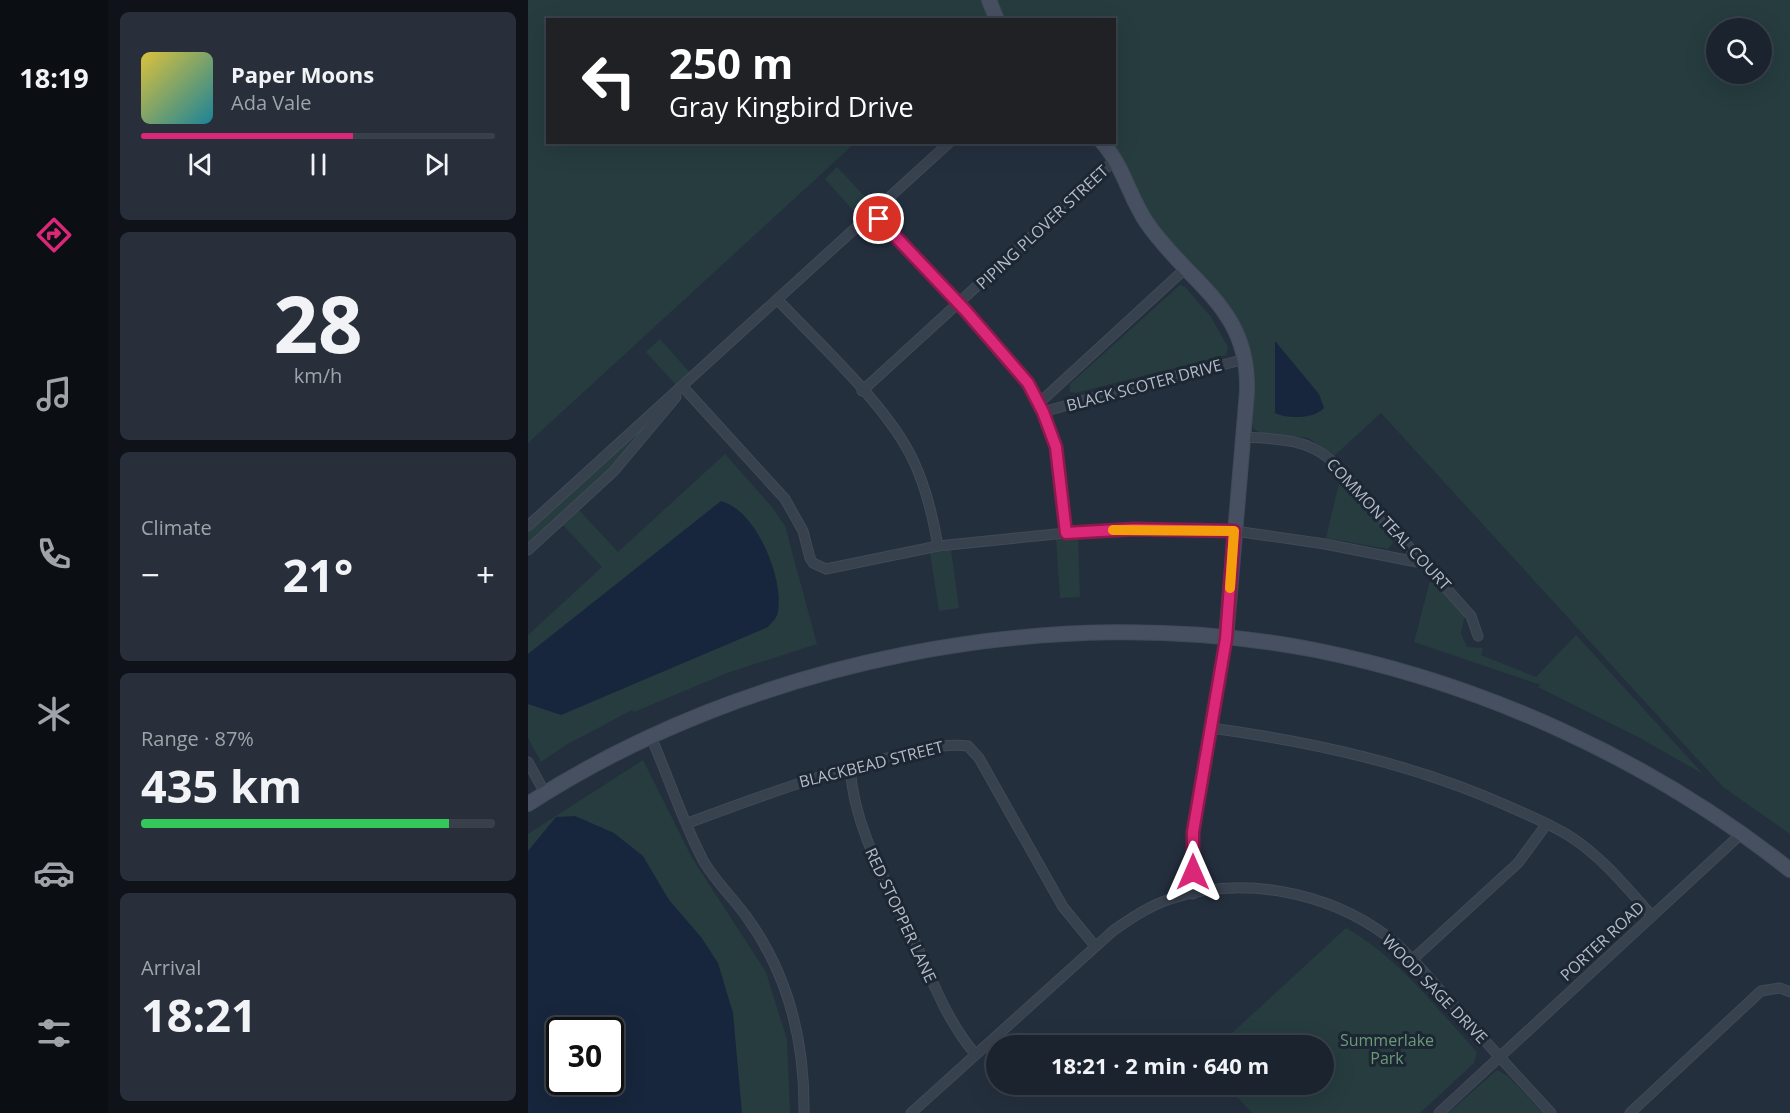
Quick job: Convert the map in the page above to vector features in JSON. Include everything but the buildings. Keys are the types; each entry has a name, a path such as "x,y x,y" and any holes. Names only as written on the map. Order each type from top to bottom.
{"main road":[{"path":"989,0 996,18"},
{"path":"1104,144 1116,159 1145,221 1231,319 1246,359 1243,437 1226,639"},
{"path":"528,804 651,737 717,709 845,668 922,652 1025,637 1107,633 1226,639 1313,650 1451,687 1511,710 1603,751 1673,788 1742,833 1790,870"}],"street":[{"path":"528,526 948,144"},
{"name":"PIPING PLOVER STREET","path":"862,391 1116,159"},
{"path":"874,213 1017,369 1041,408 1051,430 1060,468 1066,533"},
{"path":"1041,408 1186,268"},
{"path":"778,300 894,428 914,462 931,507 938,546"},
{"name":"BLACK SCOTER DRIVE","path":"1041,408 1246,359"},
{"path":"683,387 785,499 803,531 813,563 826,569 938,546 1066,533 1134,529 1234,531 1325,544 1427,564"},
{"path":"528,550 614,471 660,419 683,387"},
{"name":"COMMON TEAL COURT","path":"1243,437 1298,441 1319,450 1427,564 1472,616 1478,636"},
{"path":"1193,894 1193,832 1226,639"},
{"path":"1211,728 1295,739 1361,754 1461,786 1569,836 1610,868 1652,916"},
{"path":"651,737 704,861 766,946 782,978 792,1004 800,1046 804,1079 804,1113"},
{"name":"BLACKBEAD STREET","path":"688,823 791,784 850,767 944,745 968,746 979,758 1063,907 1095,946"},
{"path":"528,762 545,793"},
{"name":"RED STOPPER LANE","path":"850,767 856,806 873,858 905,921 947,1017 975,1054"},
{"path":"1412,960 1518,863 1546,825"},
{"name":"PORTER ROAD","path":"1439,1113 1742,833"},
{"name":"WOOD SAGE DRIVE","path":"911,1113 1095,946 1144,910 1170,899 1193,894 1260,887 1315,900 1368,924 1388,937 1412,960 1551,1113"},
{"path":"1630,1113 1761,991 1780,987 1790,992"}],"green space":[{"path":"528,0 1790,0 1790,834 1723,787 1381,413 1335,455 1308,438 1260,433 1253,428 1254,367 1246,340 1234,315 1150,218 1129,172 1110,144 1116,144 1116,18 546,18 546,144 854,144 528,443"},
{"path":"837,167 873,205 859,217 825,179"},
{"path":"1180,285 1185,287 1211,317 1228,347 1226,355 1075,393 1070,392 1070,384"},
{"path":"660,339 690,373 676,385 646,352"},
{"path":"658,413 610,470 528,546 528,531"},
{"path":"725,454 772,507 785,526 817,644 727,673 634,712 632,710 566,745 541,762 528,738 528,635 602,567 563,525 579,510 618,552"},
{"path":"1340,479 1392,534 1393,543 1388,549 1326,538"},
{"path":"1078,537 1080,597 1060,598 1056,538"},
{"path":"951,550 959,608 939,611 930,553"},
{"path":"1431,577 1465,616 1461,633 1467,647 1483,648 1481,655 1536,677 1576,635 1703,774 1638,737 1538,687 1541,685 1414,642"},
{"path":"643,760 692,858 766,972 787,1040 790,1113 528,1113 528,834"},
{"name":"Summerlake Park","path":"1346,928 1365,940 1400,969 1477,1052 1474,1063 1420,1113 1252,1113 1235,1095 1334,1095 1334,1035 1230,1035"},
{"path":"1497,1070 1508,1076 1543,1113 1448,1113"}],"water":[{"path":"1275,341 1319,394 1324,408 1320,412 1301,417 1275,413"},
{"path":"721,501 734,507 746,517 765,547 772,564 779,597 776,617 768,627 561,715 528,704 528,654"},
{"path":"575,816 614,833 643,856 669,900 701,937 718,963 733,1013 742,1113 528,1113 528,851 556,817"}],"slow traffic":[{"path":"1113,530 1234,531 1230,588"}],"route":[{"path":"879,219 965,310 1028,383 1051,430 1056,447 1066,533 1134,529 1234,531 1226,639 1193,832 1193,872"}]}
